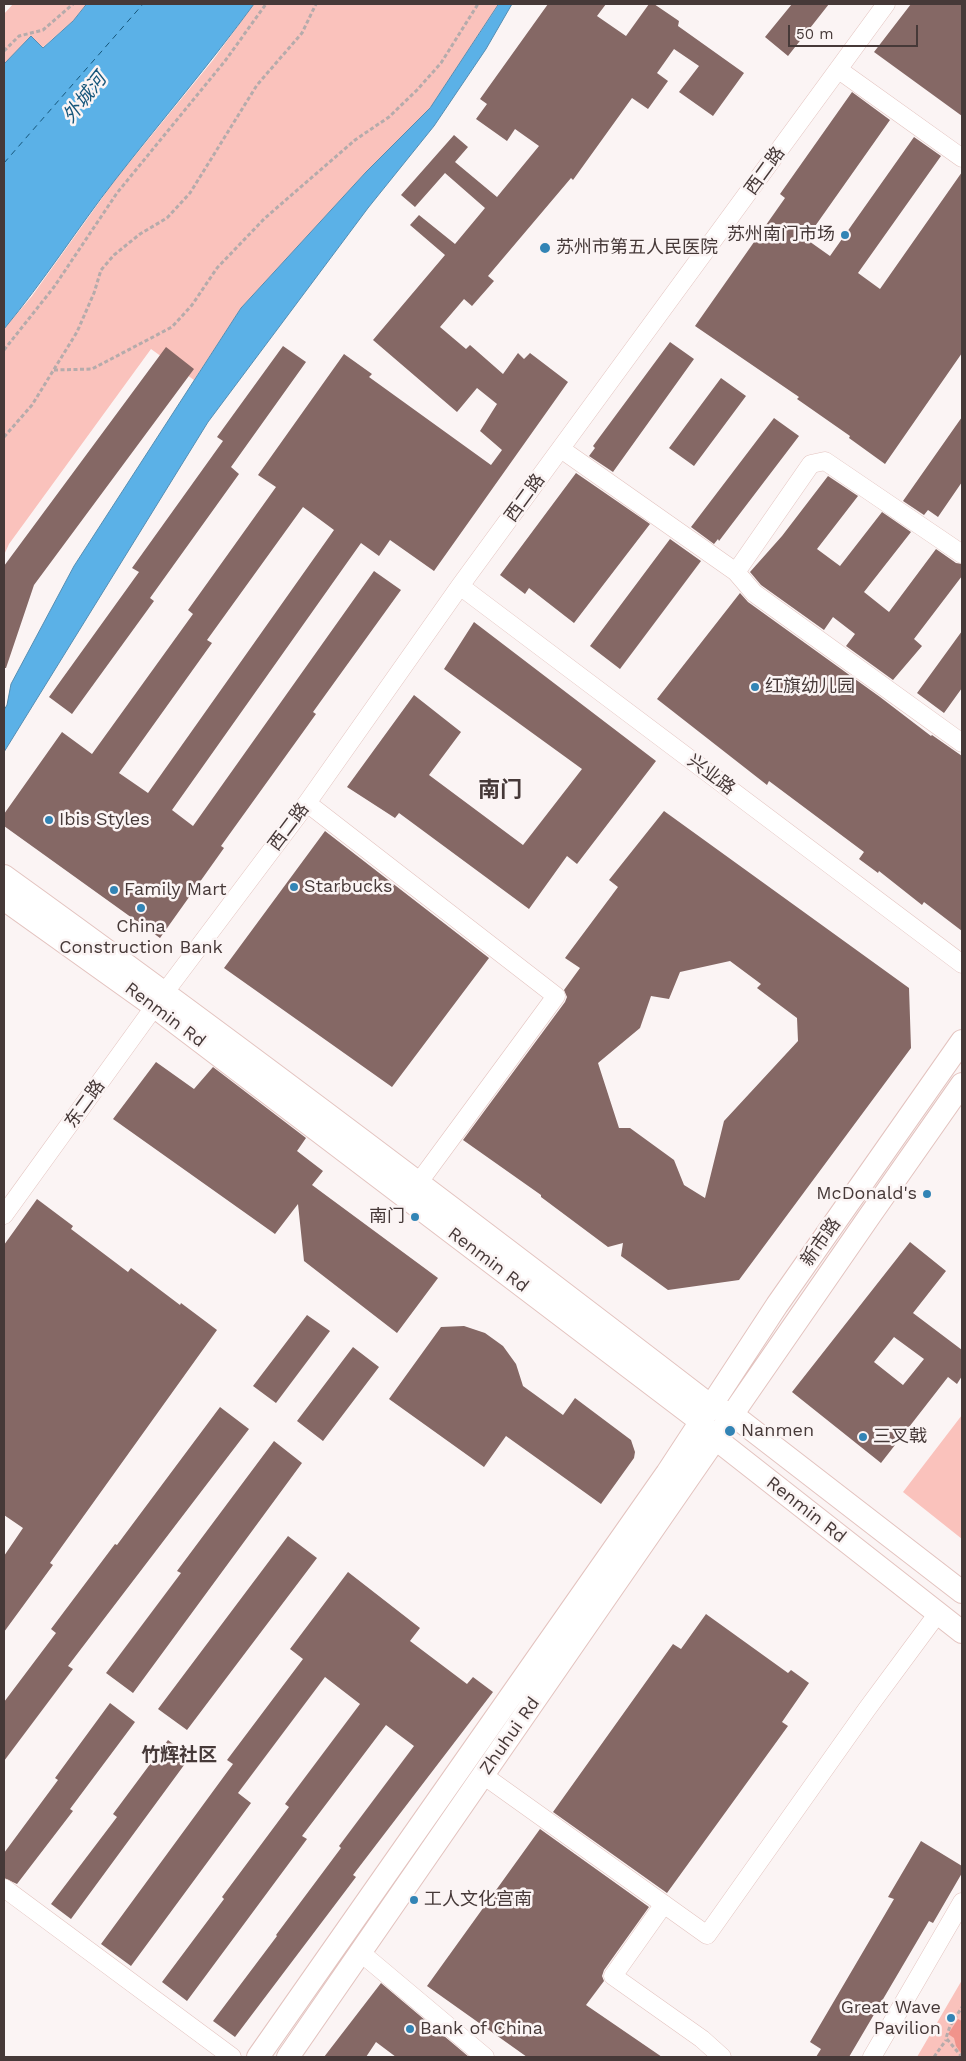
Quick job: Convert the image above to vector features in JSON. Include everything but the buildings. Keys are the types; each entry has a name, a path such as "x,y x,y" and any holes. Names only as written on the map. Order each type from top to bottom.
{"main road":[{"name":"Renmin Rd","path":"4,876 160,1000 706,1414 733,1415 962,1592"},
{"name":"Renmin Rd","path":"4,899 160,1000 419,1182 706,1414 716,1440 962,1632"},
{"name":"新市路","path":"706,1414 777,1305 962,1040"},
{"name":"新市路","path":"733,1415 796,1320 962,1084"},
{"name":"Zhuhui Rd","path":"258,2057 706,1414"},
{"name":"Zhuhui Rd","path":"288,2057 733,1415"}],"street":[{"name":"西二路","path":"160,1000 307,803 460,586 886,4"},
{"path":"839,70 962,158"},
{"path":"561,449 736,572 754,593 962,742"},
{"path":"736,572 811,464 825,461 962,554"},
{"name":"兴业路","path":"460,586 962,964"},
{"path":"307,803 556,996 419,1182"},
{"name":"东二路","path":"4,1216 160,1000"},
{"path":"483,1775 707,1935 861,1717 938,1613"},
{"path":"4,1888 232,2057"},
{"path":"872,2057 962,1902"},
{"path":"664,1904 612,1976 702,2039 722,2057"},
{"path":"360,1952 485,2057"}],"path":[{"path":"4,50 20,36 43,30 73,4"},
{"path":"4,350 54,287 117,193 225,61 266,4"},
{"path":"4,437 32,405 77,332 94,293 101,270 114,255 140,234 167,218 190,193 257,85 302,33 316,4"},
{"path":"54,370 92,369 172,328 192,304 217,268 265,218 355,140 389,117 417,90 441,63 478,4"},
{"path":"934,2057 946,2040 946,2035 962,2007"},
{"path":"946,2040 962,2057"}],"shaded area":[{"path":"13,4 87,4 73,21 42,48 31,36 4,64 4,14"},
{"path":"254,4 499,4 430,108 366,172 241,308 194,380 151,349 9,544 4,555 4,329 32,296 115,180 213,60"},
{"path":"962,1415 962,1539 903,1492"},
{"name":"Great Wave Pavilion","path":"962,1980 962,2057 917,2057"},
{"path":"958,2019 962,2021 962,2055 956,2046 954,2038 948,2034"}],"water":[{"name":"外城河","path":"87,4 254,4 115,180 4,329 4,64 31,36 43,48 73,21"},
{"path":"499,4 512,4 486,49 434,126 368,208 208,422 4,752 4,710 7,705 11,684 74,566 241,308 366,172 430,108"}],"ferry route":[{"path":"4,163 143,4"}],"place":[{"name":"苏州南门市场","path":"845,235"},
{"name":"苏州市第五人民医院","path":"545,248"},
{"name":"红旗幼儿园","path":"755,687"},
{"name":"Ibis Styles","path":"49,820"},
{"name":"Starbucks","path":"294,887"},
{"name":"Family Mart","path":"114,890"},
{"name":"China Construction Bank","path":"141,908"},
{"name":"McDonald's","path":"927,1194"},
{"name":"南门","path":"415,1217"},
{"name":"Nanmen","path":"730,1431"},
{"name":"三叉戟","path":"863,1437"},
{"name":"工人文化宫南","path":"414,1900"},
{"name":"Great Wave Pavilion","path":"951,2018"},
{"name":"Bank of China","path":"410,2029"}],"district":[{"name":"南门","path":"500,791"},
{"name":"竹辉社区","path":"179,1755"}]}
